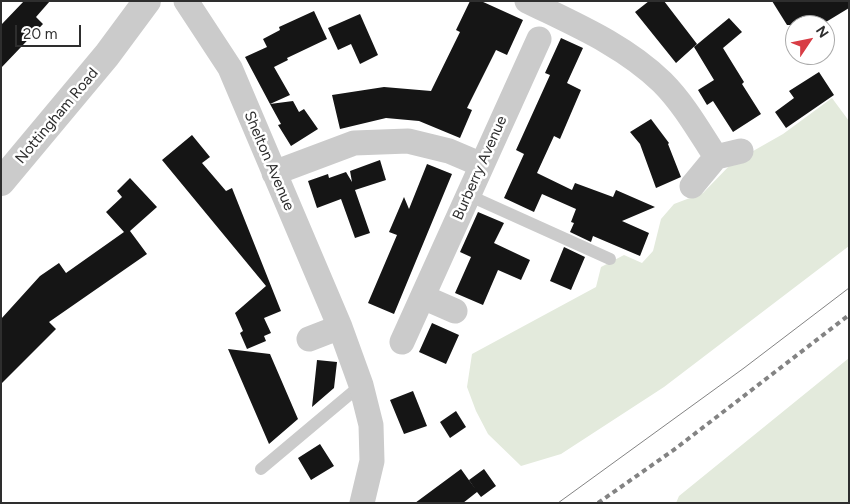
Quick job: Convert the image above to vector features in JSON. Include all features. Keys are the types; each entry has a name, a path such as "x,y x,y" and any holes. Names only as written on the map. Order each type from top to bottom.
{"street":[{"name":"Nottingham Road","path":"1,182 90,76 147,1"},
{"name":"Shelton Avenue","path":"186,1 230,68 340,327 361,385 371,425 372,461 362,503"},
{"path":"527,1 554,7 636,60 662,83 687,112 716,157"},
{"name":"Burberry Avenue","path":"402,342 539,39"},
{"path":"274,173 354,143 408,141 449,151 482,164"},
{"path":"692,186 716,157 741,151"},
{"path":"422,297 455,311"},
{"path":"309,339 340,327"}],"lane":[{"path":"468,195 610,259"},
{"path":"261,469 361,385"}],"shaded area":[{"path":"832,98 849,121 849,246 664,387 561,454 521,466 488,434 476,411 467,387 472,354 596,287 601,267 624,255 642,263 653,251 661,219 674,204 703,193 732,163 783,134"},
{"path":"849,358 849,503 676,503 679,496"}],"building":[{"path":"24,1 50,1 36,17 43,24 1,68 1,25"},
{"path":"470,1 481,1 523,20 507,55 496,50 467,108 472,110 460,138 419,121 386,118 340,129 332,95 384,87 431,91 460,32 456,30"},
{"path":"649,1 664,1 697,44 676,63 635,12"},
{"path":"772,1 849,1 849,8 835,16 785,15 785,22"},
{"path":"314,11 327,39 287,58 288,60 274,67 290,95 270,104 245,57 267,47 263,39 280,30 279,27"},
{"path":"360,14 378,55 360,64 351,44 338,50 328,28"},
{"path":"729,18 742,32 723,48 761,114 733,132 713,101 707,105 698,90 714,80 694,47"},
{"path":"561,38 583,48 567,83 581,90 560,139 554,136 537,173 572,190 575,183 613,197 616,190 655,207 622,221 649,233 640,256 593,236 591,242 570,232 574,223 571,222 576,209 542,194 534,212 504,198 524,154 516,150 550,75 545,73"},
{"path":"819,72 834,95 786,128 775,112 794,98 789,91"},
{"path":"293,101 299,112 304,109 318,129 291,146 278,125 281,124 270,104"},
{"path":"651,119 669,143 681,177 656,188 640,144 630,132"},
{"path":"192,135 210,157 202,163 226,191 232,188 281,311 264,318 271,333 264,336 266,341 247,349 240,333 243,331 235,313 266,286 162,160"},
{"path":"380,160 386,180 355,190 370,233 355,238 341,199 317,208 308,181 328,174 329,178 346,172 352,182 350,171"},
{"path":"427,164 452,174 394,314 368,303 397,235 389,232 404,197 409,209"},
{"path":"130,178 157,207 130,231 147,254 49,322 56,329 1,384 1,319 40,276 59,263 66,273 124,232 106,212 122,197 117,191"},
{"path":"478,212 504,223 494,243 530,260 521,280 498,270 483,305 455,293 471,257 460,252"},
{"path":"564,247 585,257 571,290 550,281"},
{"path":"432,323 459,335 446,364 419,352"},
{"path":"228,349 270,354 298,419 269,444"},
{"path":"317,360 337,362 334,388 312,407"},
{"path":"413,391 427,426 404,434 390,400"},
{"path":"456,411 466,427 450,438 440,422"},
{"path":"320,444 334,466 311,480 298,458"},
{"path":"461,469 476,490 469,480 484,469 496,486 481,497 477,492 463,503 415,503"}],"tram line":[{"path":"558,503 744,368 849,288"}],"railway":[{"path":"598,503 675,449 849,315"}]}
